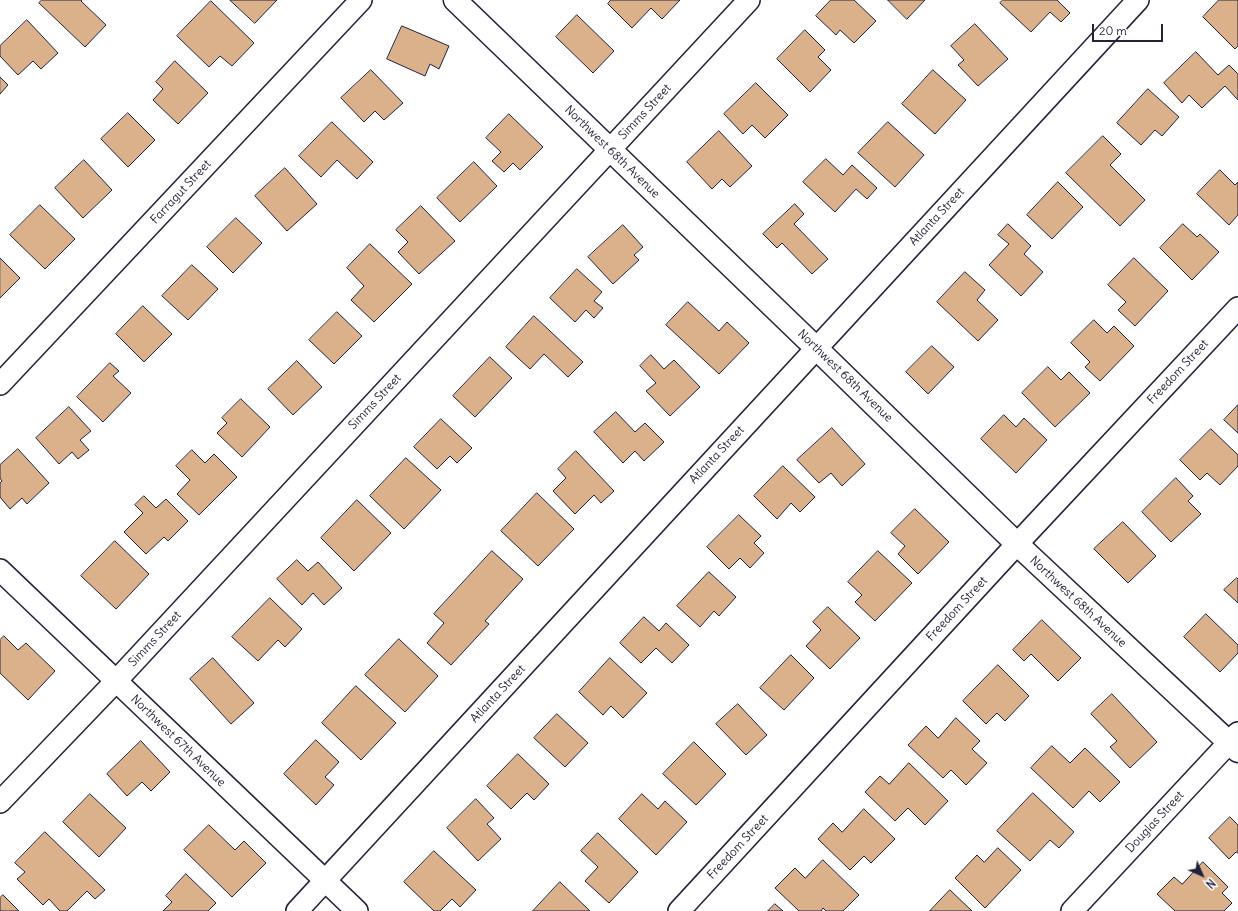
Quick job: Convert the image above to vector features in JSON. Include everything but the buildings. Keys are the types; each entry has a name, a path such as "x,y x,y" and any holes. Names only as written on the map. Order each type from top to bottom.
{"street":[{"name":"Farragut Street","path":"0,384 361,0"},
{"name":"Northwest 68th Avenue","path":"455,0 1017,544 1235,742"},
{"name":"Simms Street","path":"0,802 116,681 749,0"},
{"name":"Atlanta Street","path":"297,911 1138,0"},
{"name":"Freedom Street","path":"679,911 1017,544 1238,308"},
{"name":"Northwest 67th Avenue","path":"0,570 357,911"},
{"name":"Douglas Street","path":"1072,911 1235,742"}]}
